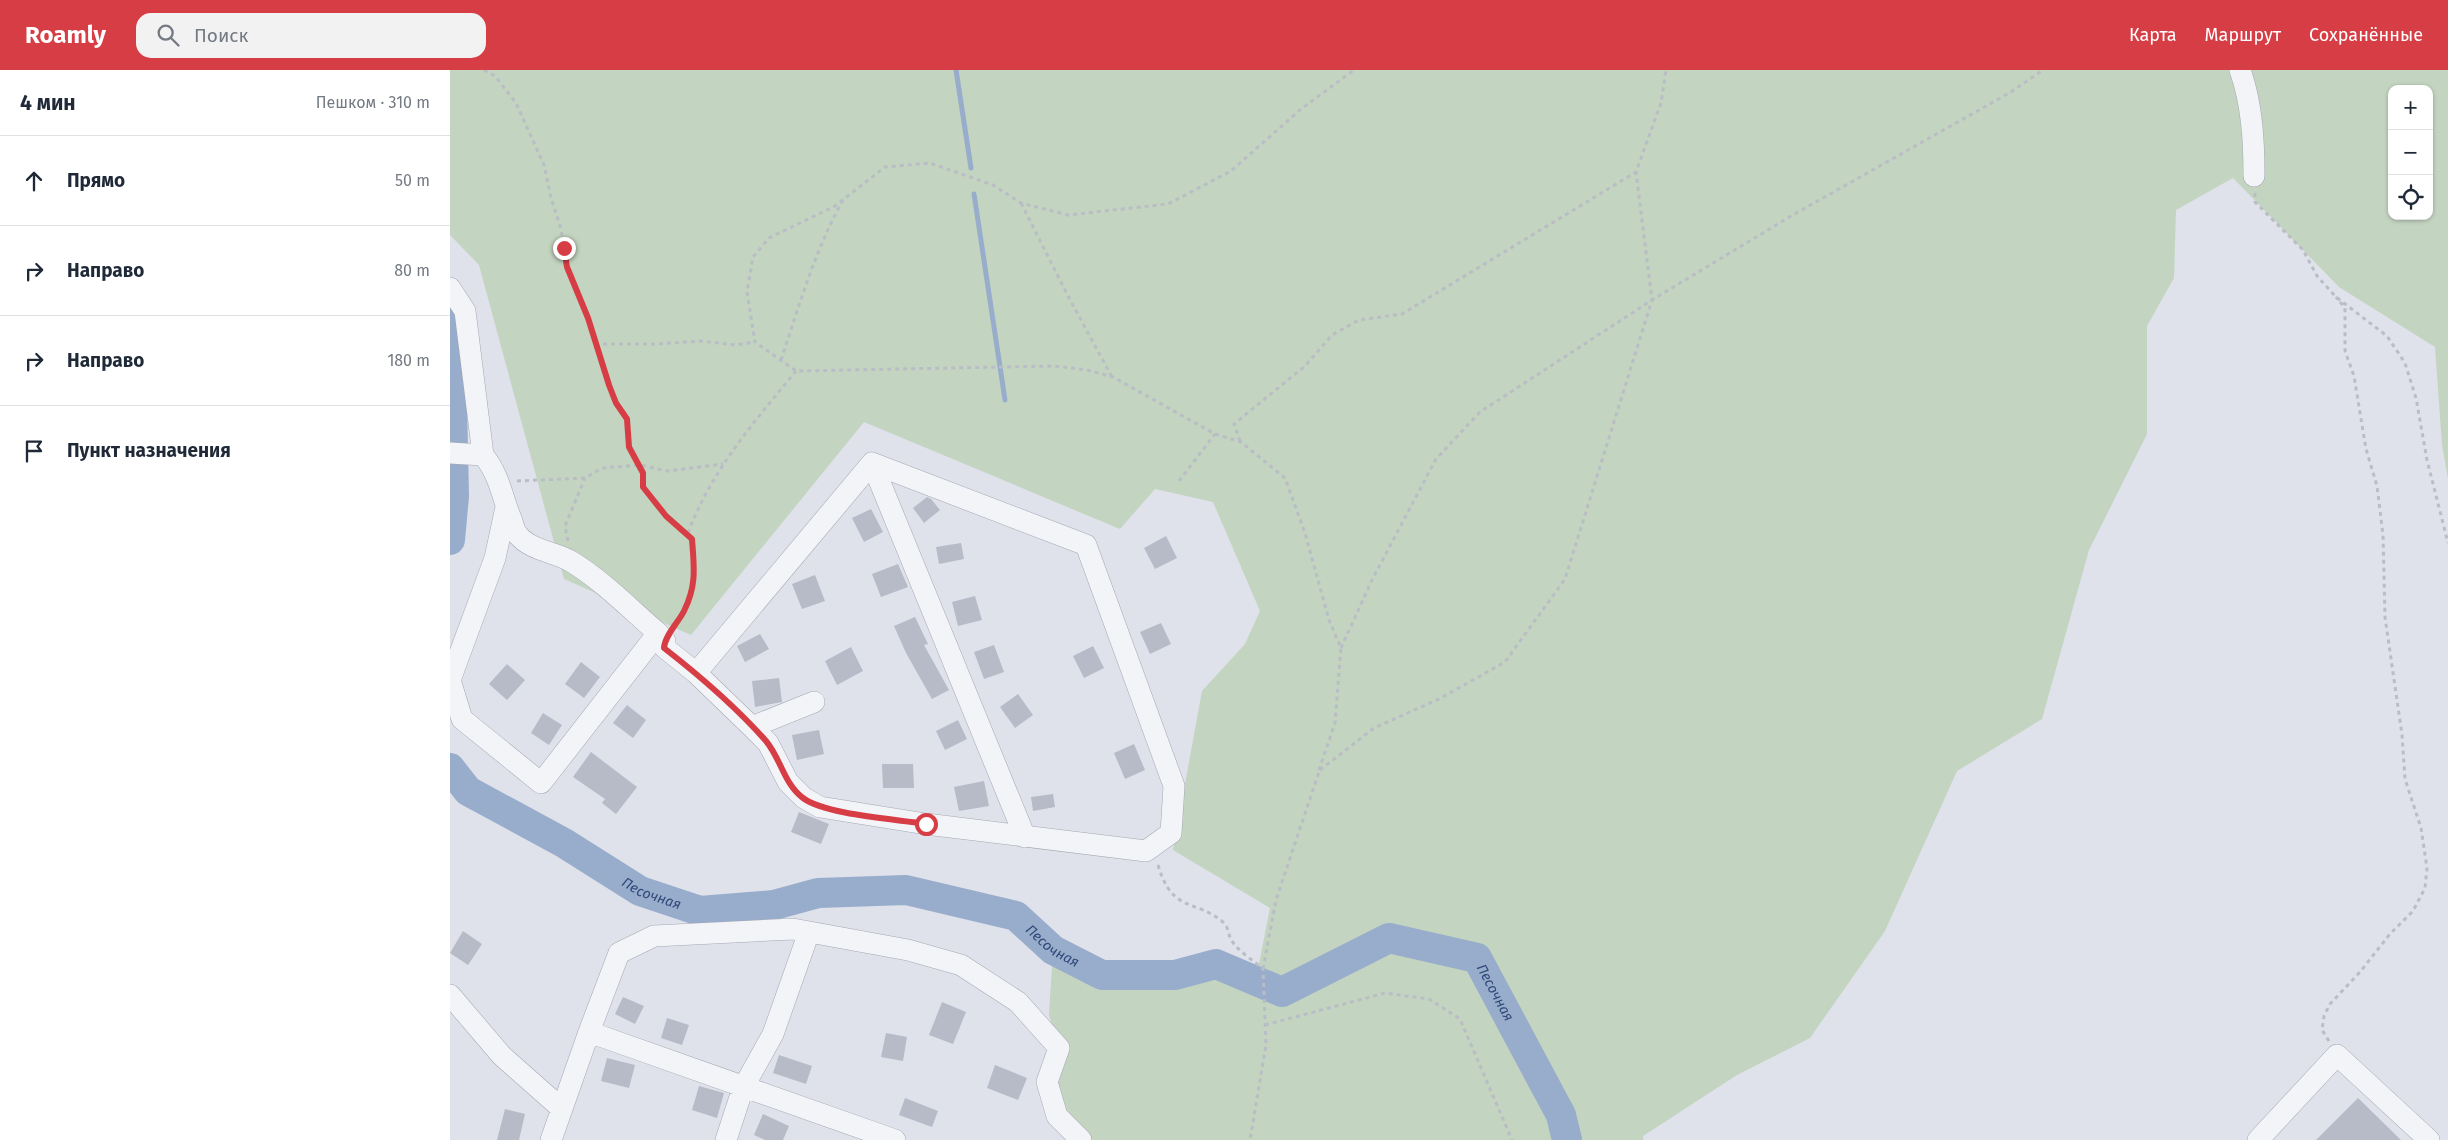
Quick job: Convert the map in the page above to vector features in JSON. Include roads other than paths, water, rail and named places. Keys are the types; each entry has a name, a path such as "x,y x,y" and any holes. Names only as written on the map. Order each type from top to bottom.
{"street":[{"path":"2240,70 2246,87 2254,137 2254,176"},
{"path":"450,288 464,311 482,455 492,466 518,535 533,546 571,561 594,578 661,637 664,648 696,673 768,743 788,782 804,798 820,806 1025,837 1146,851 1171,832 1174,786 1086,545 872,463"},
{"path":"450,453 482,455"},
{"path":"696,673 872,463"},
{"path":"872,463 1025,837"},
{"path":"506,507 495,558 450,680 462,719 542,783 661,637"},
{"path":"752,727 814,702"},
{"path":"551,1140 619,953 654,936 793,929 908,950 961,965 1018,1002 1059,1048 1047,1082 1057,1116 1081,1140"},
{"path":"726,1140 743,1088 772,1034 809,932"},
{"path":"450,995 502,1056 562,1109"},
{"path":"589,1032 743,1088 895,1140"},
{"path":"2258,1140 2337,1055 2429,1140"}],"waterway":[{"path":"956,70 971,168"},
{"path":"974,194 1005,400"},
{"name":"Песочная","path":"450,309 454,496 450,540"},
{"name":"Песочная","path":"450,768 468,791 564,843 640,891 700,911 774,905 818,893 906,890 1016,916 1053,950 1102,975 1175,975 1216,964 1282,992 1389,938 1477,958 1561,1115 1567,1140"}]}
